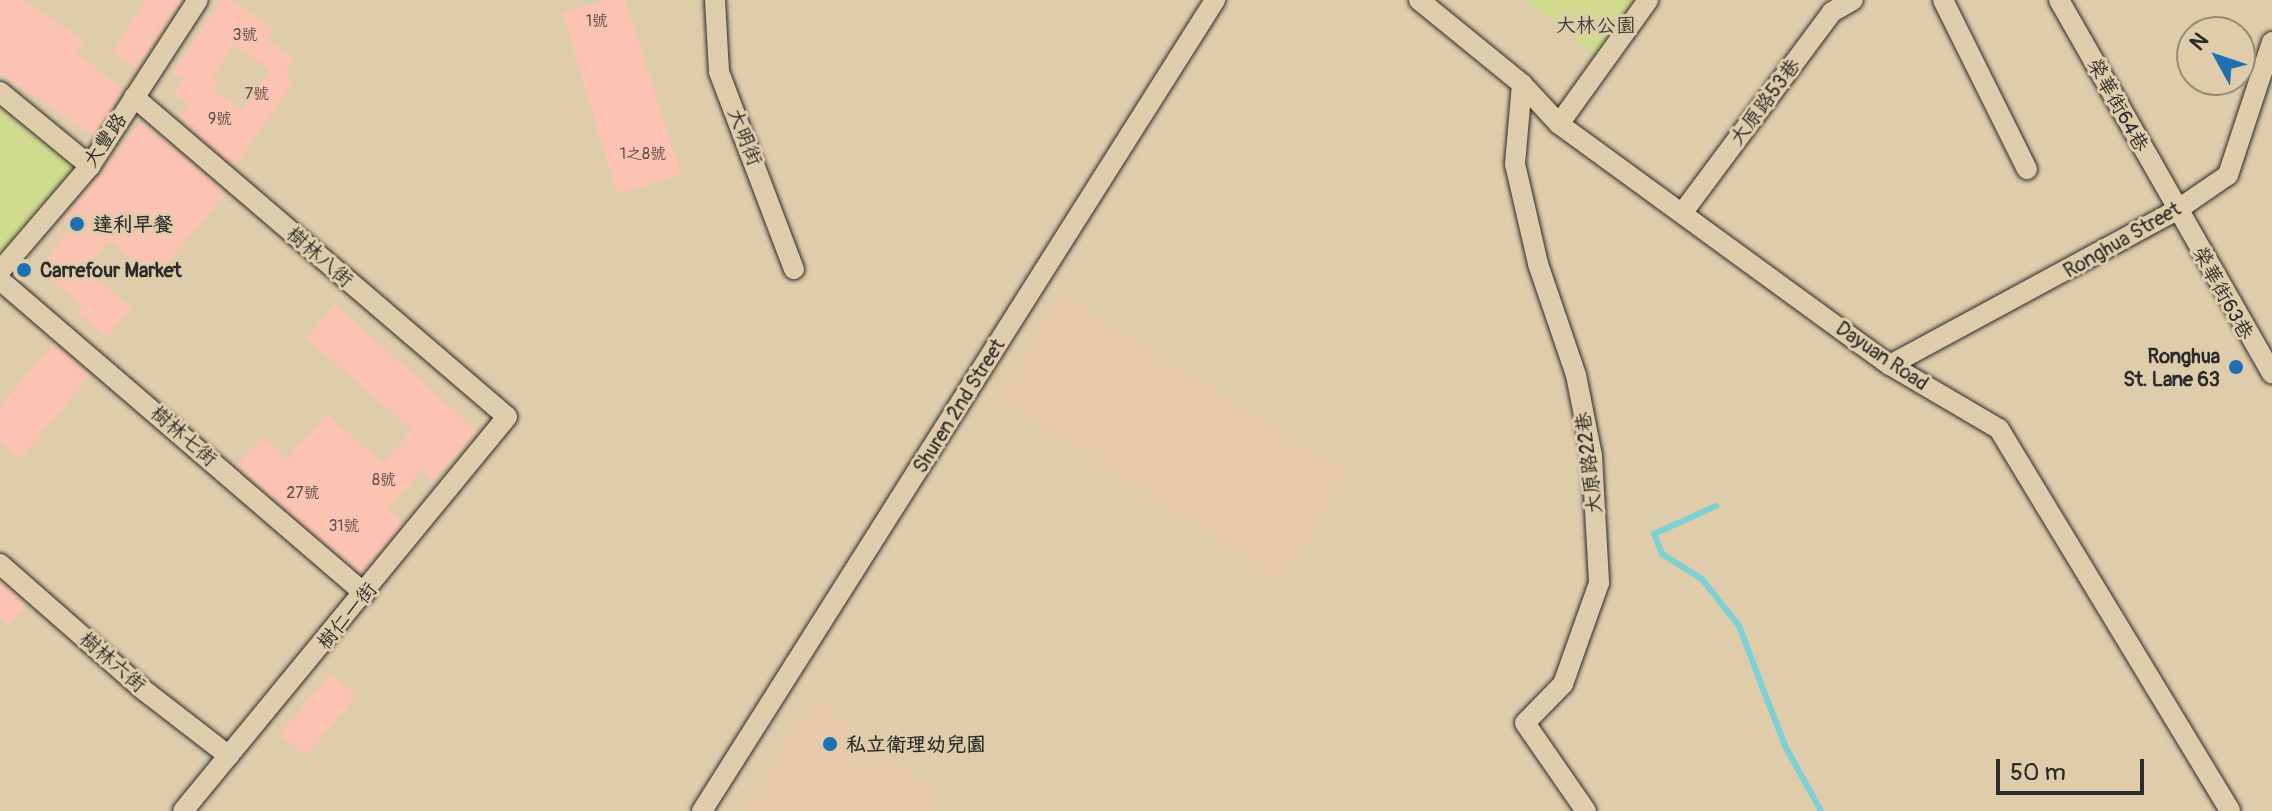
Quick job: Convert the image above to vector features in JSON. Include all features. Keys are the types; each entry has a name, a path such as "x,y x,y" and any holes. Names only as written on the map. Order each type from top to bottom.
{"street":[{"name":"大豐路","path":"0,271 90,166 198,0"},
{"name":"大明街","path":"715,0 719,72 794,269"},
{"name":"Shuren 2nd Street","path":"702,811 1215,0"},
{"path":"1559,124 1648,0"},
{"name":"大原路53巷","path":"1683,212 1832,12 1853,0"},
{"path":"1943,0 2027,169"},
{"name":"榮華街64巷","path":"2059,0 2177,210"},
{"name":"Dayuan Road","path":"1425,2 1522,84 1559,124 1890,365 1999,429 2230,811"},
{"name":"Ronghua Street","path":"1890,365 2177,210 2228,175 2263,104 2272,42"},
{"name":"大原路22巷","path":"1522,84 1515,164 1538,264 1576,375 1592,456 1599,583 1563,684 1525,723 1586,811"},
{"path":"0,92 90,166"},
{"name":"樹林八街","path":"134,97 507,417"},
{"name":"榮華街63巷","path":"2177,210 2272,374"},
{"name":"樹林七街","path":"0,280 365,594"},
{"name":"樹仁一街","path":"183,811 365,594 507,417"},
{"name":"樹林六街","path":"0,564 141,688 229,756"}],"shaded area":[{"path":"1061,294 1350,474 1283,581 997,398"},
{"name":"私立衛理幼兒園","path":"814,696 936,792 937,811 743,811"}],"green space":[{"name":"大林公園","path":"1526,0 1641,0 1600,58"},
{"path":"0,110 76,166 0,267"}],"building":[{"path":"0,0 23,0 84,40 76,52 123,90 94,136 0,74"},
{"path":"146,0 182,0 137,68 112,52"},
{"path":"222,0 231,0 275,30 267,40 293,58 286,69 291,82 286,93 235,166 178,118 188,104 174,93 184,79 173,71","holes":["233,45 270,69 243,110 213,90 219,80 213,76"]},
{"path":"607,0 625,0 681,174 617,194 563,13"},
{"path":"142,121 226,193 155,278 109,240 86,270 132,308 107,337 77,313 83,305 38,270 71,227 62,220"},
{"path":"335,305 477,431 433,481 421,470 388,510 403,523 361,574 236,466 262,436 288,459 326,414 383,463 412,430 306,338"},
{"path":"53,343 90,375 20,459 0,443 0,406"},
{"path":"0,581 26,605 8,625 0,618"},
{"path":"330,673 356,695 306,756 280,735"}],"waterway":[{"path":"1716,506 1654,534 1662,554 1702,579 1739,626 1785,746 1821,811"}],"place":[{"name":"達利早餐","path":"77,224"},
{"name":"Carrefour Market","path":"24,270"},
{"name":"Ronghua St. Lane 63","path":"2236,367"},
{"name":"私立衛理幼兒園","path":"830,744"}]}
